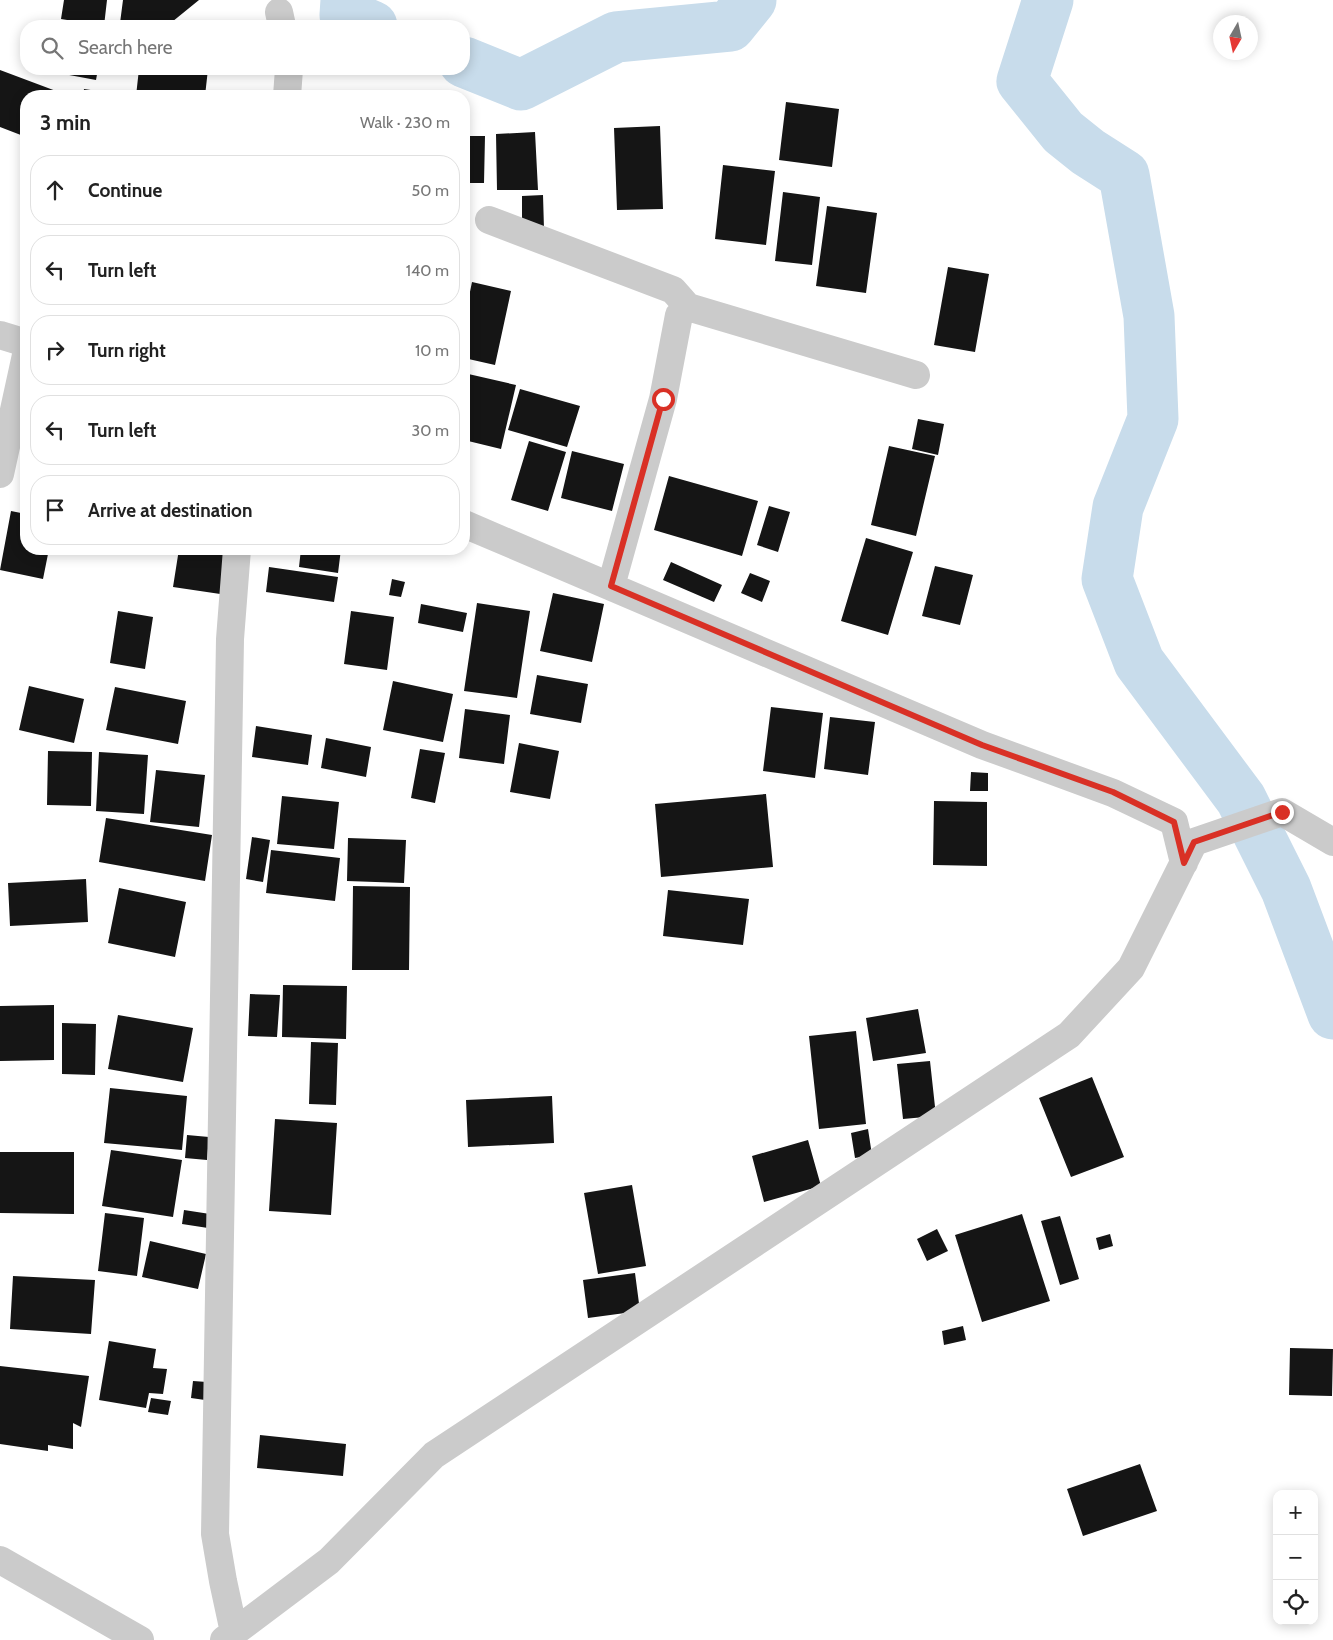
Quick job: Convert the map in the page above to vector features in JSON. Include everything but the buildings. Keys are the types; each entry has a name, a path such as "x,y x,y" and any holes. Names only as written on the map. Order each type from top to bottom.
{"street":[{"path":"287,90 289,75"},
{"path":"489,220 673,290 688,308 916,375"},
{"path":"611,586 663,399 679,315 688,308"},
{"path":"0,335 20,341"},
{"path":"0,474 20,382"},
{"path":"470,527 982,745 1113,792 1174,822 1189,852"},
{"path":"229,1636 216,1534 230,639 237,555"},
{"path":"229,1636 329,1561 434,1455 1069,1035 1131,968 1189,852 1282,812 1333,842"},
{"path":"0,1560 140,1640"}],"waterway":[{"path":"346,0 345,15 357,20"},
{"path":"470,64 521,85 616,37 730,26 751,0"},
{"path":"1048,0 1022,81 1063,132 1088,152 1124,175 1149,316 1153,419 1118,507 1107,579 1139,662 1241,799 1286,889 1333,1014"}],"route":[{"path":"663,399 611,586 982,745 1113,792 1174,822 1184,863 1194,842 1282,812"}]}
